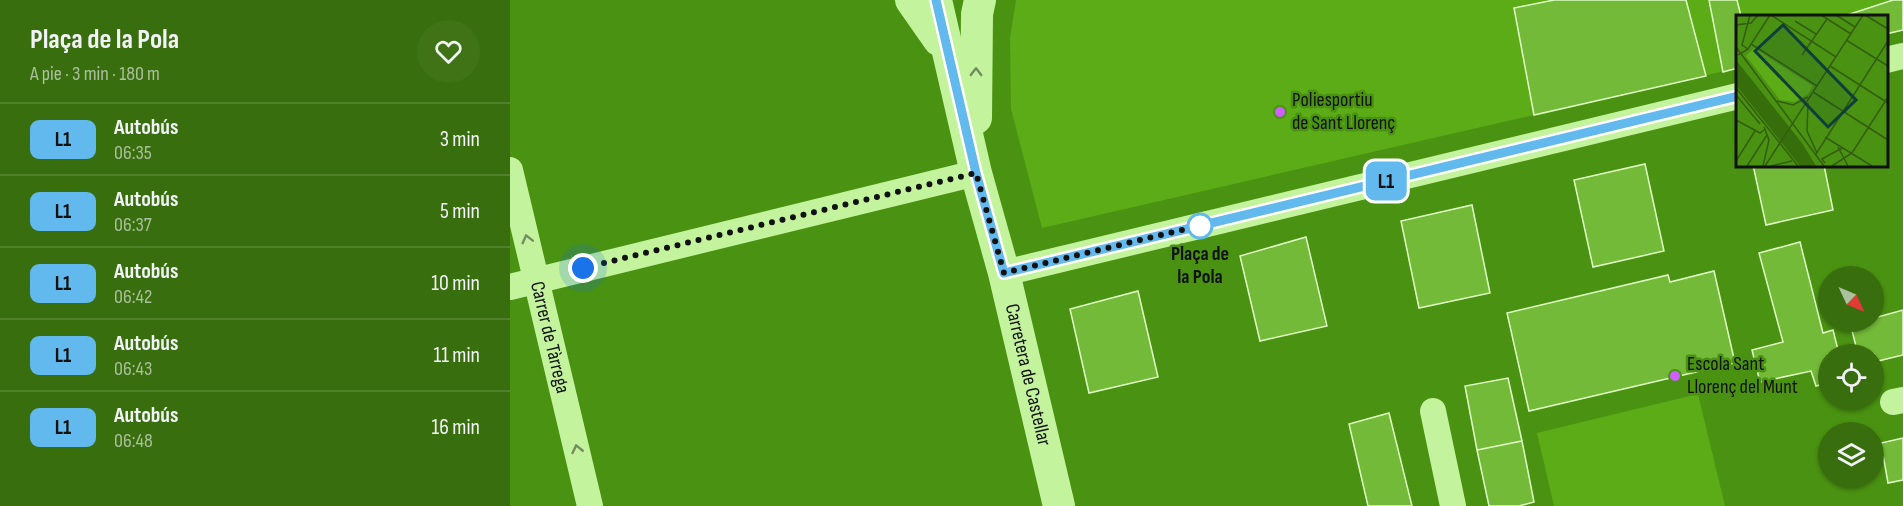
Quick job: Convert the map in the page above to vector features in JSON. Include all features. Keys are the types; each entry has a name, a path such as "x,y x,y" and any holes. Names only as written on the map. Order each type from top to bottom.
{"street":[{"name":"Carretera de Castellar","path":"911,0 949,53"},
{"name":"Carretera de Castellar","path":"936,0 976,173 1004,273 1059,506"},
{"name":"Carretera de Castellar","path":"976,173 977,14 980,0"},
{"path":"1888,60 1903,56"},
{"path":"1004,273 1736,96"},
{"name":"Carrer de Tàrrega","path":"510,170 590,506"},
{"path":"510,286 976,173"},
{"path":"1433,411 1453,506"}],"green space":[{"name":"Poliesportiu de Sant Llorenç","path":"1016,0 1903,0 1903,30 1888,34 1888,15 1736,15 1736,68 1042,228 1011,109 1010,38"},
{"path":"1698,394 1725,506 1554,506 1537,433"}],"building":[{"path":"1554,0 1686,0 1706,76 1534,115 1514,8"},
{"path":"1709,0 1737,0 1741,15 1736,15 1736,69 1723,72"},
{"path":"1893,0 1903,0 1903,30 1888,34 1888,15 1847,15"},
{"path":"1645,164 1664,251 1593,267 1574,180"},
{"path":"1753,166 1824,166 1833,210 1766,225"},
{"path":"1472,205 1490,293 1419,308 1401,221"},
{"path":"1306,237 1327,326 1260,341 1240,256"},
{"path":"1800,242 1818,313 1818,332 1834,332 1836,344 1818,344 1818,386 1816,386 1811,371 1760,382 1752,350 1783,342 1759,253"},
{"path":"1714,271 1735,363 1529,411 1507,313 1668,275 1670,282"},
{"path":"1138,291 1158,377 1089,393 1070,309"},
{"path":"1903,310 1903,355 1884,360 1884,344 1855,344 1852,332 1884,332 1884,315"},
{"path":"1508,378 1522,441 1477,450 1465,386"},
{"path":"1389,413 1412,506 1368,506 1349,424"},
{"path":"1903,438 1903,480 1888,483 1884,442"},
{"path":"1522,441 1534,502 1519,506 1489,506 1477,450"}],"bus line":[{"name":"L1","path":"936,0 976,173 1004,273 1736,96"}],"place":[{"name":"Poliesportiu de Sant Llorenç","path":"1280,112"},
{"name":"Plaça de la Pola","path":"1200,226"},
{"name":"Escola Sant Llorenç del Munt","path":"1675,376"}],"route":[{"path":"583,268 976,173 1004,273 1202,225 1200,226"}]}
